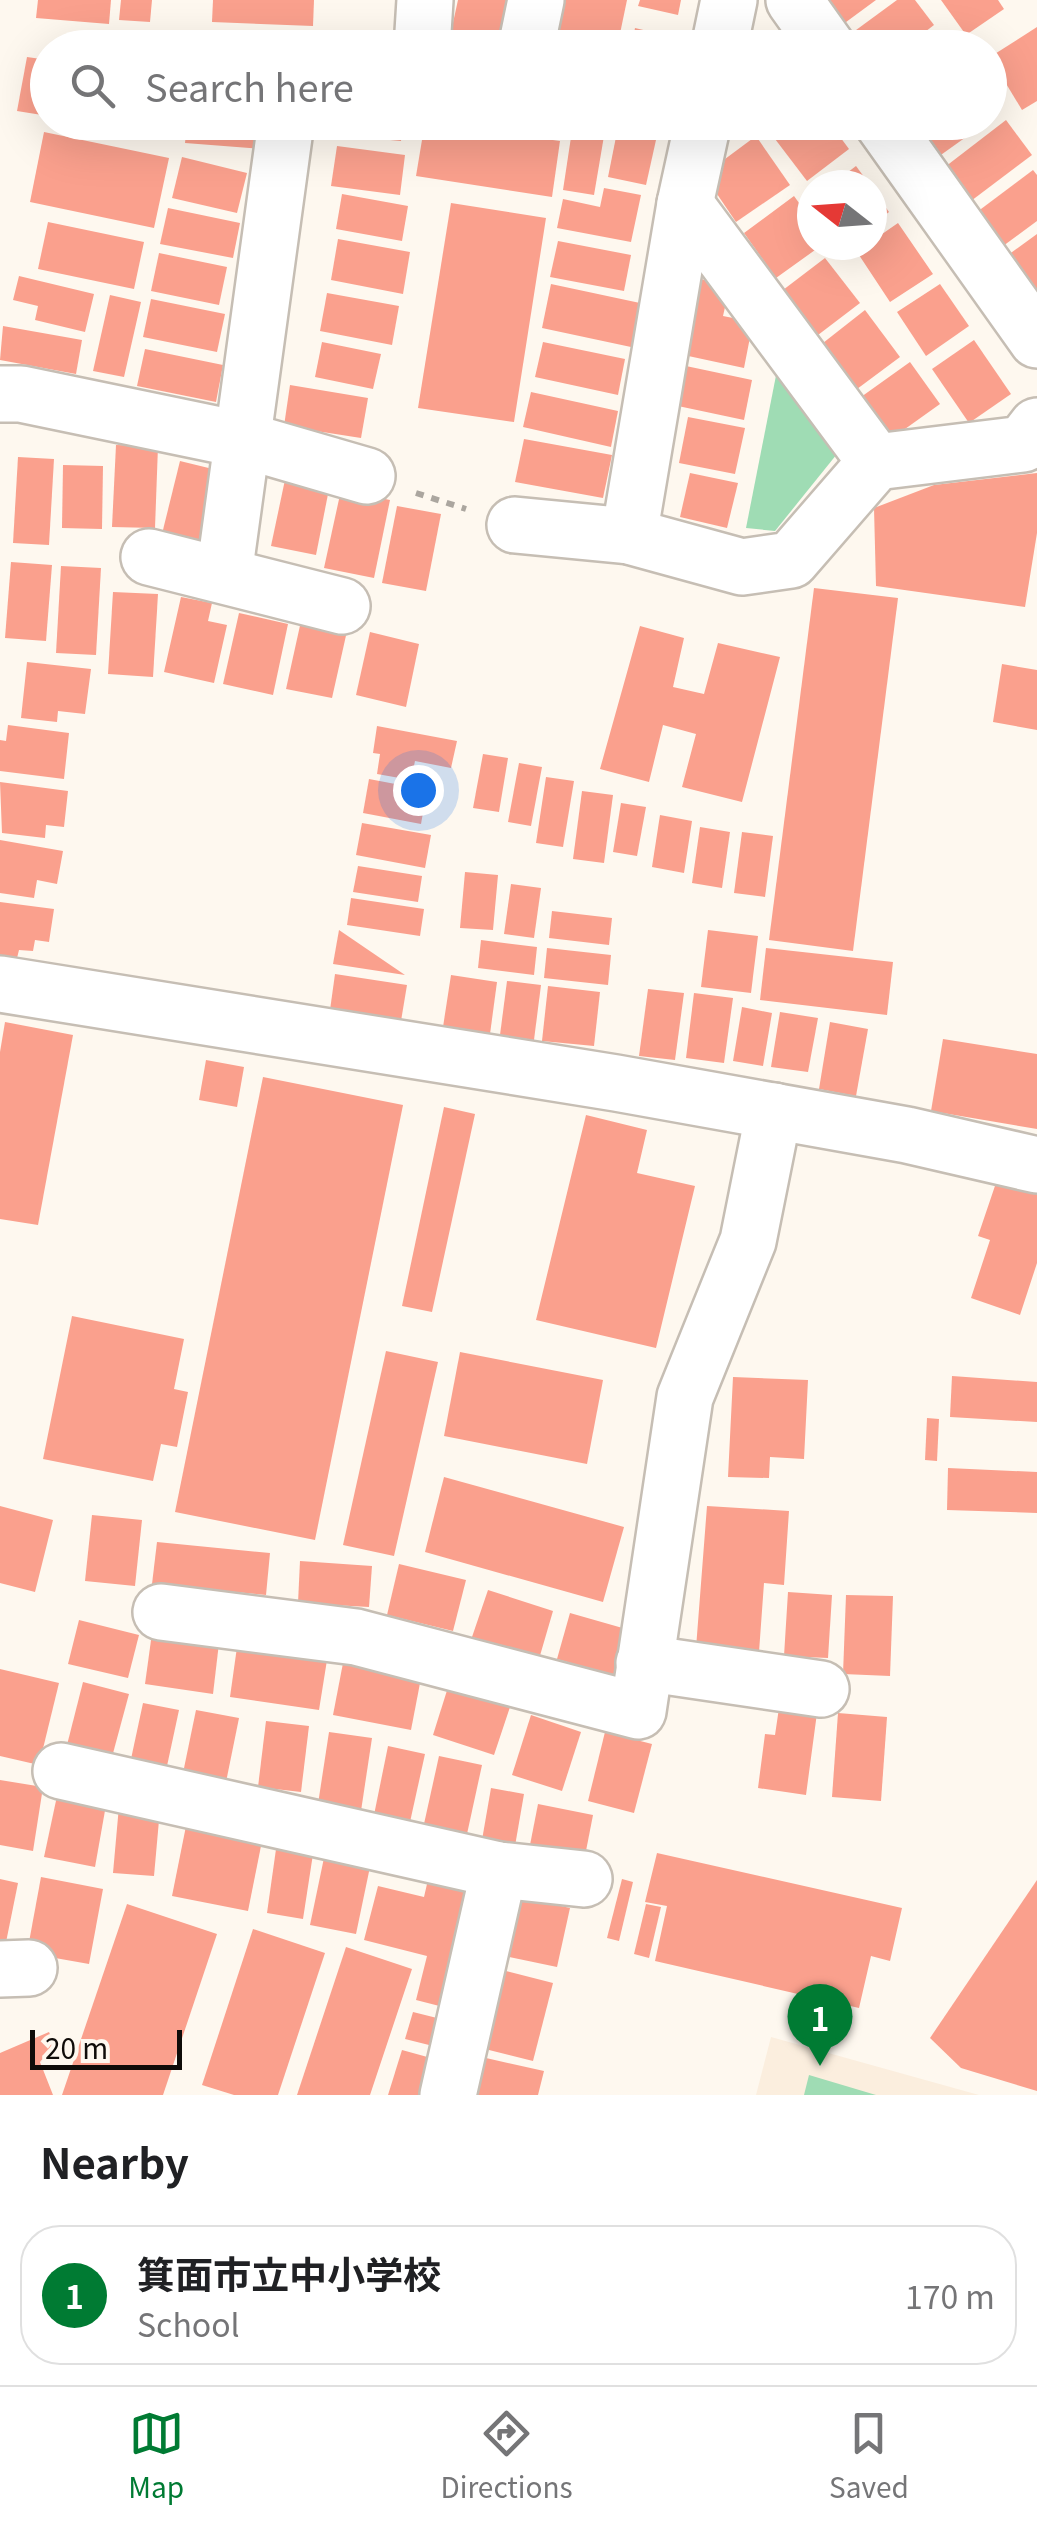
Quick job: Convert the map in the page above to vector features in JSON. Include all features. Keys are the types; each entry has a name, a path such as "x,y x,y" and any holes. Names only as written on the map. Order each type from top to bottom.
{"street":[{"path":"423,30 425,0"},
{"path":"530,30 536,0"},
{"path":"723,30 729,0"},
{"path":"794,0 815,30"},
{"path":"224,575 284,140"},
{"path":"629,536 698,140"},
{"path":"895,140 1037,340"},
{"path":"685,204 876,462"},
{"path":"0,394 21,394 243,440 367,476"},
{"path":"515,525 629,536 742,567 791,560 876,462 1024,444 1037,426"},
{"path":"149,557 342,606"},
{"path":"0,984 774,1111 906,1135 1037,1165"},
{"path":"161,1612 356,1637 638,1712 685,1397 748,1241 774,1111"},
{"path":"644,1663 821,1689"},
{"path":"62,1771 499,1870 584,1880"},
{"path":"448,2095 499,1870"}],"path":[{"path":"367,476 515,525"}],"shaded area":[{"path":"771,2037 979,2095 756,2095"}],"green space":[{"path":"782,345 841,449 775,531 746,528"},
{"path":"809,2075 876,2095 804,2095"}],"building":[{"path":"38,0 111,0 109,24 36,18"},
{"path":"121,0 152,0 150,22 119,20"},
{"path":"213,0 314,0 313,26 212,22"},
{"path":"458,0 519,0 512,30 451,30"},
{"path":"558,0 627,0 621,30 551,30"},
{"path":"640,0 681,0 678,15 638,6"},
{"path":"823,0 876,0 842,25"},
{"path":"897,0 915,0 934,25 927,30 856,30"},
{"path":"941,0 998,0 1004,9 973,30 962,30"},
{"path":"1037,27 1037,101 1022,110 1007,85 1007,46"},
{"path":"27,57 30,57 30,113 17,111"},
{"path":"1007,121 1032,155 967,204 941,170 980,140 1007,140"},
{"path":"42,140 82,140 169,158 154,228 30,202"},
{"path":"185,140 262,140 261,149 185,143"},
{"path":"422,140 560,141 552,197 416,176"},
{"path":"571,140 603,140 594,195 563,190"},
{"path":"615,140 656,140 646,185 608,177"},
{"path":"751,140 759,140 790,185 736,222 717,194 725,159"},
{"path":"776,140 842,140 849,149 821,170 799,170"},
{"path":"926,140 962,140 938,157"},
{"path":"337,146 405,155 400,195 331,186"},
{"path":"182,157 247,173 237,213 172,198"},
{"path":"1033,170 1037,175 1037,221 999,249 973,215"},
{"path":"604,188 641,195 631,242 557,228 563,199 600,207"},
{"path":"342,194 408,206 402,241 336,229"},
{"path":"794,196 797,260 801,260 776,278 744,233"},
{"path":"451,203 546,218 514,422 418,408"},
{"path":"168,208 240,223 233,258 160,244"},
{"path":"48,222 144,242 134,289 38,269"},
{"path":"898,223 933,274 890,302 862,260 887,260 887,231"},
{"path":"1037,234 1037,295 1008,255"},
{"path":"338,239 410,252 403,294 331,280"},
{"path":"558,241 631,255 624,291 550,277"},
{"path":"159,253 227,267 219,305 151,291"},
{"path":"827,260 860,303 818,335 783,290"},
{"path":"19,276 94,294 85,332 35,320 38,306 13,300"},
{"path":"695,278 730,285 723,316 753,322 744,368 679,354"},
{"path":"551,284 640,303 631,347 542,328"},
{"path":"940,284 969,326 926,356 897,312"},
{"path":"327,293 399,306 392,345 320,331"},
{"path":"110,295 141,302 124,377 93,371"},
{"path":"151,299 225,314 217,352 143,337"},
{"path":"865,310 900,357 857,389 823,343"},
{"path":"3,326 82,340 76,374 0,360"},
{"path":"974,340 1011,394 969,423 932,369"},
{"path":"322,342 381,354 373,389 315,377"},
{"path":"543,342 625,359 618,395 535,377"},
{"path":"145,349 223,365 216,402 137,386"},
{"path":"910,362 940,404 891,439 861,397"},
{"path":"686,366 752,380 744,420 678,406"},
{"path":"290,385 368,398 361,438 284,426"},
{"path":"531,392 618,411 611,447 523,427"},
{"path":"688,417 745,428 735,474 679,463"},
{"path":"524,439 612,455 603,498 515,482"},
{"path":"116,445 158,446 155,528 112,527"},
{"path":"18,457 54,459 49,545 13,543"},
{"path":"180,461 225,472 207,545 162,534"},
{"path":"63,465 103,466 102,529 62,528"},
{"path":"690,473 738,483 727,528 680,517"},
{"path":"1037,473 1037,533 1025,607 876,586 874,508 934,485"},
{"path":"286,475 330,484 316,555 271,546"},
{"path":"341,490 390,500 374,578 324,568"},
{"path":"397,506 441,514 426,591 382,583"},
{"path":"11,562 52,565 46,641 5,638"},
{"path":"61,566 101,568 96,655 56,653"},
{"path":"814,588 898,598 853,951 769,940"},
{"path":"113,592 158,594 153,677 108,674"},
{"path":"181,597 212,603 208,621 227,625 214,683 164,672"},
{"path":"239,613 288,624 273,695 223,684"},
{"path":"301,621 347,631 332,698 286,689"},
{"path":"640,626 684,638 673,687 704,694 718,643 780,657 742,802 682,787 696,734 663,725 649,782 600,769"},
{"path":"370,632 419,644 406,707 356,695"},
{"path":"27,662 91,669 85,714 58,711 57,722 21,718"},
{"path":"1002,664 1037,670 1037,730 993,722"},
{"path":"8,725 69,733 64,779 0,771 0,740 6,741"},
{"path":"377,726 457,741 451,768 415,761 411,780 377,774 380,754 373,753"},
{"path":"483,754 508,758 499,812 473,808"},
{"path":"519,763 542,767 531,826 508,822"},
{"path":"546,777 574,781 563,847 536,843"},
{"path":"369,779 427,790 421,824 363,813"},
{"path":"0,782 68,791 64,827 46,825 45,838 2,833"},
{"path":"582,791 613,795 604,863 573,859"},
{"path":"621,803 646,807 637,856 613,852"},
{"path":"660,815 692,821 684,873 652,867"},
{"path":"362,823 431,835 425,868 356,855"},
{"path":"700,827 730,832 722,888 692,883"},
{"path":"742,832 773,836 765,897 734,893"},
{"path":"0,840 63,851 57,884 37,880 34,898 0,893"},
{"path":"358,866 422,876 418,902 353,892"},
{"path":"465,872 498,875 493,930 460,928"},
{"path":"511,884 541,888 534,938 504,934"},
{"path":"351,898 424,909 420,936 347,925"},
{"path":"0,902 54,909 49,942 35,940 33,951 19,950 16,962 0,960"},
{"path":"552,911 612,918 609,945 549,938"},
{"path":"339,930 405,975 333,964"},
{"path":"708,930 758,936 751,993 701,987"},
{"path":"481,940 537,947 534,975 478,968"},
{"path":"547,948 611,955 608,985 544,978"},
{"path":"766,948 893,962 887,1015 760,1000"},
{"path":"335,974 407,985 401,1021 330,1010"},
{"path":"451,975 497,982 490,1034 443,1027"},
{"path":"507,981 541,985 534,1040 500,1035"},
{"path":"548,986 600,992 594,1046 542,1041"},
{"path":"648,989 684,993 675,1060 639,1056"},
{"path":"694,993 733,998 724,1063 686,1058"},
{"path":"742,1007 772,1013 763,1066 733,1061"},
{"path":"780,1012 818,1018 808,1072 771,1067"},
{"path":"5,1022 73,1035 38,1225 0,1219 0,1052"},
{"path":"830,1022 868,1029 856,1096 819,1089"},
{"path":"943,1039 1037,1054 1037,1129 931,1111"},
{"path":"206,1060 244,1067 237,1107 199,1100"},
{"path":"263,1077 403,1105 315,1540 175,1512"},
{"path":"444,1107 475,1114 432,1312 402,1306"},
{"path":"586,1115 647,1130 637,1173 695,1186 656,1348 536,1320"},
{"path":"998,1177 1037,1189 1037,1263 1020,1315 971,1298 990,1240 978,1236"},
{"path":"72,1316 184,1339 174,1389 188,1392 177,1447 161,1444 153,1481 43,1459"},
{"path":"386,1351 438,1362 394,1556 343,1545"},
{"path":"460,1352 603,1380 587,1464 444,1436"},
{"path":"952,1376 1037,1382 1037,1422 950,1417"},
{"path":"733,1377 808,1380 804,1459 770,1457 769,1478 728,1477"},
{"path":"927,1418 939,1419 937,1461 925,1460"},
{"path":"948,1468 1037,1472 1037,1513 947,1510"},
{"path":"444,1477 624,1527 603,1602 425,1552"},
{"path":"0,1506 53,1520 35,1592 0,1583"},
{"path":"707,1506 789,1511 784,1585 764,1583 759,1652 696,1648"},
{"path":"92,1515 142,1520 135,1586 85,1581"},
{"path":"157,1542 270,1553 266,1595 152,1584"},
{"path":"300,1561 372,1566 369,1607 298,1603"},
{"path":"399,1564 466,1580 453,1631 387,1615"},
{"path":"488,1590 553,1611 539,1659 472,1637"},
{"path":"788,1592 832,1595 828,1658 784,1656"},
{"path":"846,1595 893,1596 890,1676 843,1674"},
{"path":"570,1613 633,1631 619,1677 557,1659"},
{"path":"79,1620 139,1635 128,1678 68,1664"},
{"path":"152,1633 219,1643 213,1694 145,1684"},
{"path":"237,1647 327,1660 319,1710 230,1697"},
{"path":"343,1663 421,1678 411,1730 333,1715"},
{"path":"0,1669 59,1683 39,1765 0,1756"},
{"path":"83,1682 129,1694 112,1757 67,1745"},
{"path":"449,1684 511,1704 494,1755 433,1735"},
{"path":"143,1703 179,1710 167,1766 131,1759"},
{"path":"779,1708 817,1713 806,1795 758,1788 765,1734 775,1735"},
{"path":"196,1710 239,1718 226,1782 183,1773"},
{"path":"838,1713 887,1717 881,1801 832,1797"},
{"path":"531,1715 581,1732 562,1791 512,1775"},
{"path":"266,1721 309,1726 301,1792 258,1787"},
{"path":"329,1732 372,1738 361,1811 318,1804"},
{"path":"605,1732 652,1744 634,1813 588,1801"},
{"path":"388,1746 425,1754 410,1822 374,1815"},
{"path":"439,1756 482,1765 467,1834 424,1824"},
{"path":"0,1780 43,1787 33,1851 0,1845"},
{"path":"491,1788 524,1794 515,1846 482,1840"},
{"path":"57,1796 106,1805 95,1867 44,1857"},
{"path":"538,1804 593,1815 585,1856 530,1845"},
{"path":"119,1806 160,1809 154,1876 113,1873"},
{"path":"187,1821 263,1836 248,1911 172,1896"},
{"path":"278,1835 315,1841 303,1919 267,1913"},
{"path":"325,1853 371,1862 356,1934 310,1925"},
{"path":"657,1853 902,1908 890,1961 871,1956 859,2008 655,1961 667,1906 645,1902"},
{"path":"430,1871 486,1885 455,2010 416,2000 427,1956 364,1940 378,1886 424,1897"},
{"path":"41,1877 103,1889 89,1964 27,1953"},
{"path":"0,1879 18,1883 2,1962 0,1961"},
{"path":"622,1879 633,1882 619,1941 607,1938"},
{"path":"1037,1880 1037,2091 961,2068 930,2038"},
{"path":"518,1896 570,1908 557,1967 504,1956"},
{"path":"127,1904 217,1934 163,2095 62,2095"},
{"path":"646,1904 661,1907 649,1958 634,1954"},
{"path":"253,1929 325,1953 278,2095 234,2095 202,2085"},
{"path":"346,1947 412,1969 370,2095 297,2095"},
{"path":"506,1971 553,1983 533,2061 485,2049"},
{"path":"413,2012 453,2022 445,2049 405,2039"},
{"path":"49,2032 59,2055 40,2062 53,2095 0,2095 0,2053"},
{"path":"402,2050 431,2058 419,2095 388,2095"},
{"path":"486,2058 544,2071 538,2095 478,2095"}],"place":[{"name":"箕面市立中小学校","path":"820,2066"}]}
